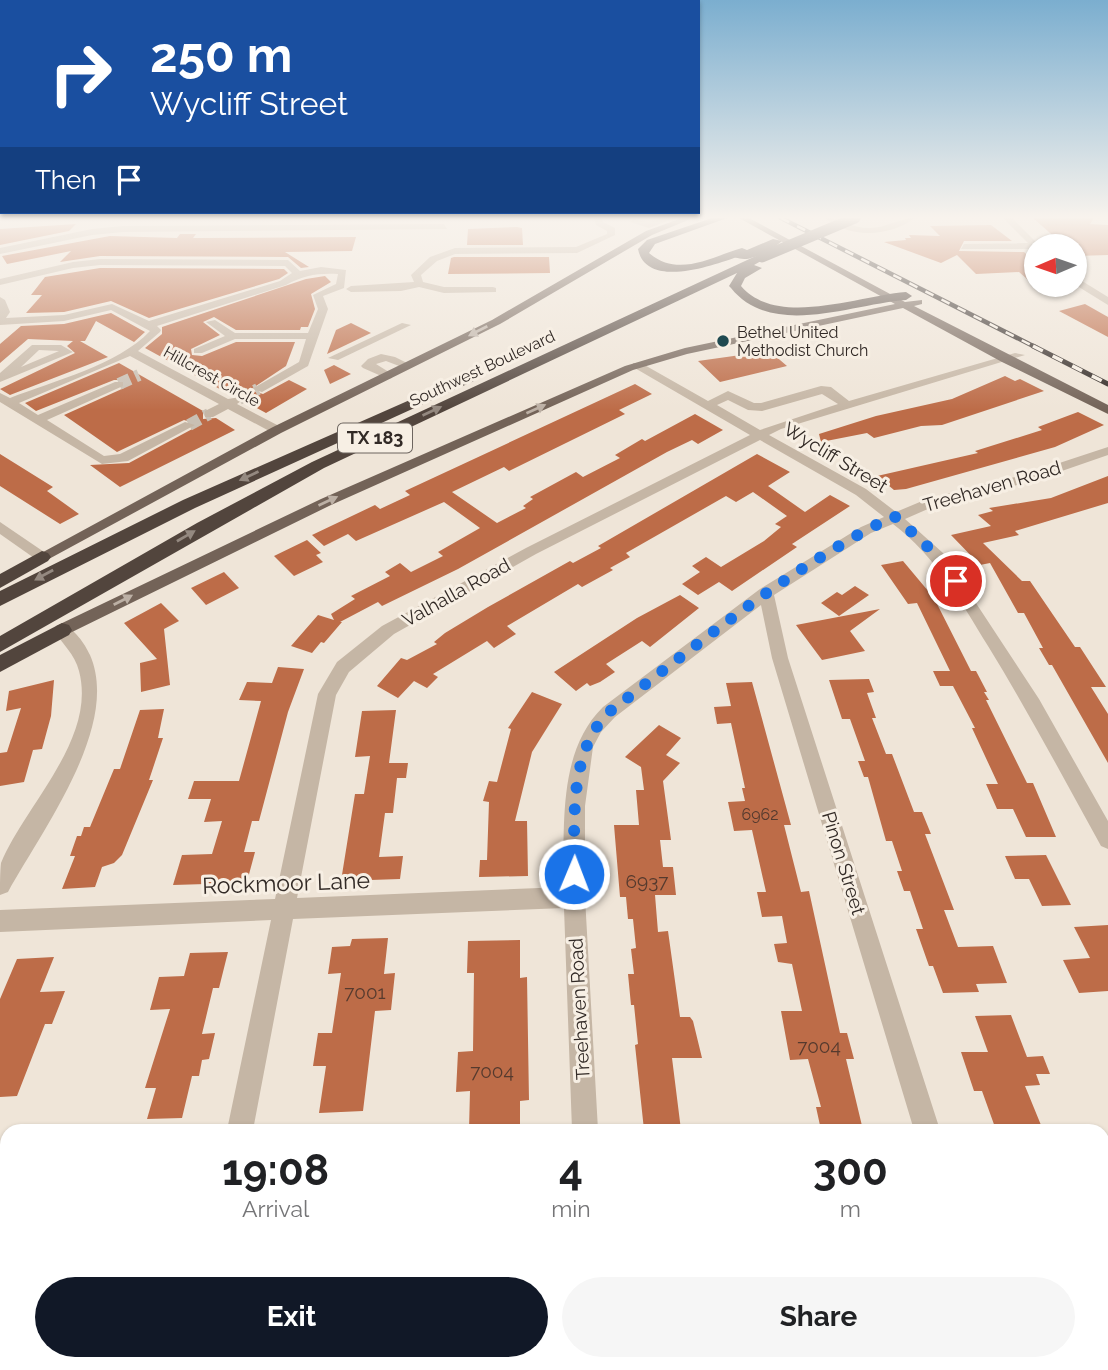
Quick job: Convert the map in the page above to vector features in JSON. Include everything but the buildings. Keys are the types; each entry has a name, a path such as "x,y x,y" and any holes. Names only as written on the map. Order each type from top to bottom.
{"highway":[{"name":"Southwest Boulevard","path":"0,599 89,552 341,434 696,282"},
{"name":"Southwest Boulevard","path":"0,645 203,527 318,465 702,282"},
{"path":"737,282 735,286 743,298 769,309 784,311 888,296 910,301"},
{"path":"850,303 865,314"},
{"path":"0,582 42,557"},
{"path":"0,664 62,630"}],"main road":[{"name":"Southwest Boulevard","path":"42,557 277,430 496,322 565,282"},
{"path":"862,282 888,296"},
{"path":"876,282 1108,408"},
{"path":"62,630 326,502 637,365 685,351 865,314 910,301"}],"street":[{"path":"0,321 52,320 112,307 148,325 285,282"},
{"path":"258,389 304,365 323,309 318,295 341,286 342,282"},
{"path":"351,289 401,288 419,284 444,290 494,290"},
{"path":"1087,288 1108,302"},
{"path":"0,300 5,312 0,321"},
{"path":"211,322 233,336"},
{"name":"Hillcrest Circle","path":"5,400 131,352 153,335 156,330 148,325"},
{"path":"334,358 406,325"},
{"path":"198,351 233,336 312,335"},
{"path":"36,347 61,348 67,352 0,379 36,347"},
{"path":"356,348 373,359"},
{"name":"Hillcrest Circle","path":"131,352 234,401 277,430"},
{"path":"388,376 367,366 373,359 384,356 407,366"},
{"name":"Valhalla Road","path":"241,1124 327,694 343,667 388,630 430,606 760,433 1012,358"},
{"path":"139,375 160,365"},
{"name":"Wycliff Street","path":"637,365 861,492 894,516 938,556 1033,704 1108,840"},
{"path":"37,420 120,384"},
{"path":"709,405 728,395 752,407 762,407 827,390 848,406"},
{"path":"5,400 102,460 123,458 189,425"},
{"path":"209,414 234,401"},
{"name":"Treehaven Road","path":"585,1124 574,897 575,806 584,747 594,727 609,712 766,593 866,530 932,502 1028,478 1108,451"},
{"path":"0,527 42,557"},
{"name":"Pinon Street","path":"766,593 780,658 925,1124"},
{"path":"0,884 77,752 90,714 90,678 85,659 74,640 62,630"},
{"name":"Rockmoor Lane","path":"0,921 574,897"}],"tunnel":[{"path":"119,384 139,375"},
{"path":"239,399 258,389"},
{"path":"189,425 209,414"}],"railway":[{"path":"907,282 1037,348"},
{"path":"1033,346 1108,384"}],"place":[{"name":"Bethel United Methodist Church","path":"723,341"}],"route":[{"path":"574,874 575,806 584,747 594,727 609,712 766,593 866,530 894,516 938,556 956,581"}]}
